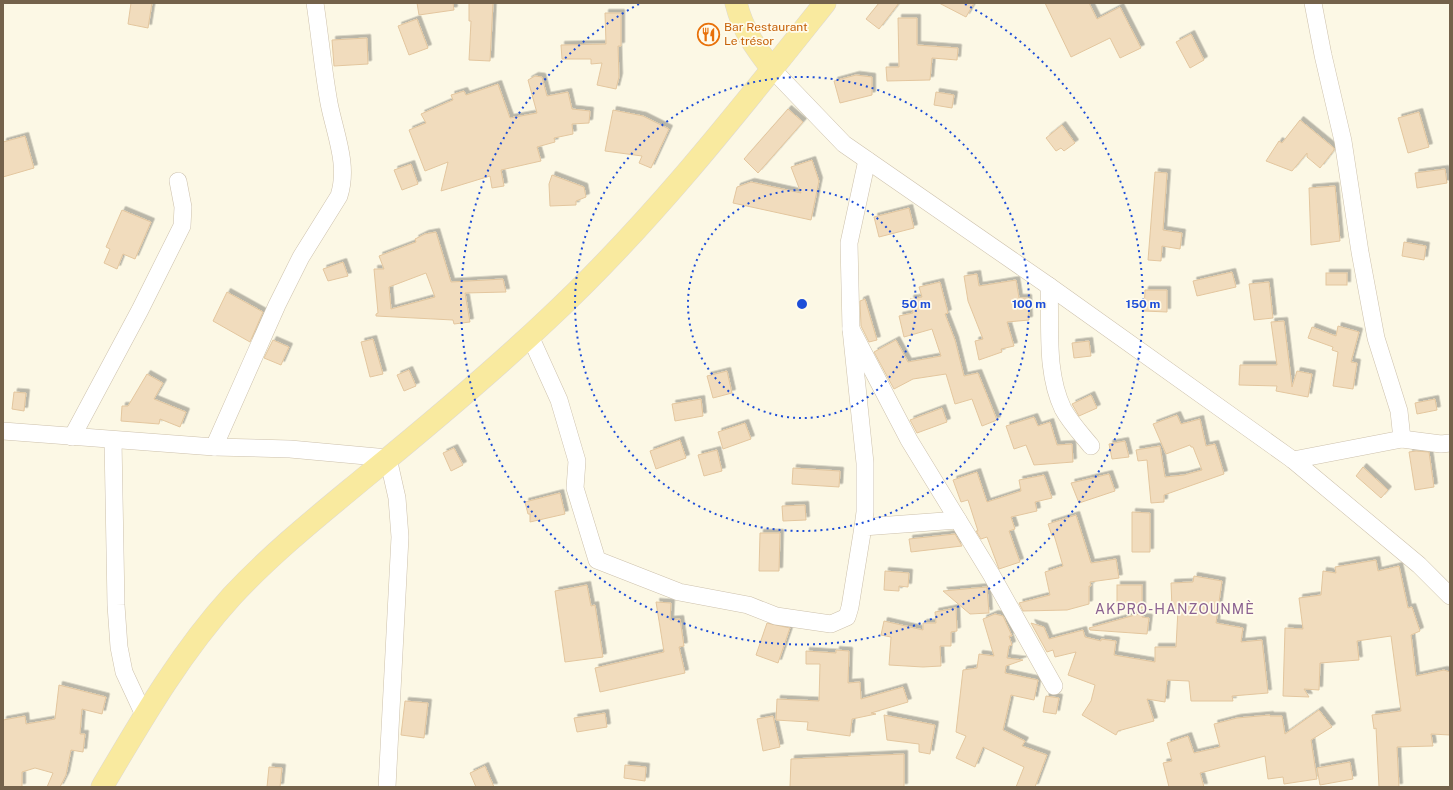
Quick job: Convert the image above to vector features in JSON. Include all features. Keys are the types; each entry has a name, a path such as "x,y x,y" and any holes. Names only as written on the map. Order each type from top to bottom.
{"main road":[{"path":"736,3 741,20 750,40 772,69"},
{"path":"102,787 144,715 180,662 232,596 279,549 530,336 610,259 688,172 825,3"}],"street":[{"path":"214,447 301,257 339,196 342,187 341,154 329,104 315,3"},
{"path":"1313,3 1323,55 1343,141 1360,252 1376,338 1399,411 1402,439"},
{"path":"772,69 844,144 1050,286 1293,460 1419,565 1450,596"},
{"path":"530,336 559,400 577,461 574,488 597,560 679,592 748,605 776,616 831,624 847,617 850,607 865,512 865,463 851,329 849,243 867,160"},
{"path":"72,437 140,310 182,226 183,207 178,181"},
{"path":"1050,286 1049,349 1054,376 1064,410 1090,446"},
{"path":"851,329 909,440 992,574 1054,686"},
{"path":"3,431 214,447 290,449 388,458 397,498 400,537 387,787"},
{"path":"1293,460 1402,439 1441,444 1450,443"},
{"path":"113,440 116,605 119,647 124,672 144,715"},
{"path":"863,527 958,520"}],"building":[{"path":"131,3 152,3 148,28 128,24"},
{"path":"417,3 453,3 454,10 419,15"},
{"path":"469,3 493,3 490,61 469,60 471,21 469,21"},
{"path":"879,3 899,3 879,29 866,19"},
{"path":"939,3 974,3 966,17"},
{"path":"1045,3 1089,3 1097,19 1120,7 1141,48 1120,58 1110,38 1071,57"},
{"path":"605,13 621,13 621,46 618,46 619,77 616,89 597,85 602,63 591,64 591,59 562,59 561,45 606,44"},
{"path":"898,18 917,18 917,45 958,48 957,60 932,58 930,80 887,81 886,67 899,67"},
{"path":"417,19 428,48 409,55 398,26"},
{"path":"1191,34 1204,60 1190,68 1176,42"},
{"path":"367,38 368,64 334,66 332,40"},
{"path":"856,75 872,77 872,95 840,103 834,81"},
{"path":"535,76 542,77 547,96 568,92 572,109 590,111 589,123 572,124 573,134 554,138 555,142 537,147 541,161 501,170 504,186 492,188 490,176 441,191 448,162 425,171 409,130 426,123 421,114 453,100 451,95 464,91 466,95 498,84 510,118 537,113 528,80"},
{"path":"936,92 954,95 952,108 934,105"},
{"path":"788,109 803,122 758,173 744,159"},
{"path":"613,110 643,116 669,129 651,168 639,163 642,156 605,151"},
{"path":"1419,112 1429,147 1408,153 1398,118"},
{"path":"1300,120 1334,148 1320,168 1307,157 1307,153 1292,171 1266,161 1279,141 1282,143"},
{"path":"1062,125 1075,143 1064,151 1061,148 1056,151 1046,138"},
{"path":"25,136 34,168 3,177 3,142"},
{"path":"812,160 819,181 811,220 733,203 737,187 751,182 801,193 791,167"},
{"path":"411,164 418,184 402,190 394,170"},
{"path":"1445,169 1447,183 1417,188 1415,173"},
{"path":"1155,172 1167,173 1163,230 1182,233 1180,249 1162,246 1161,261 1148,260"},
{"path":"552,175 584,187 586,197 576,201 576,205 550,206 549,184"},
{"path":"1335,186 1340,241 1311,245 1309,188"},
{"path":"909,208 914,228 879,237 874,217"},
{"path":"122,210 151,222 135,259 123,254 117,269 104,263 110,249 106,247"},
{"path":"436,232 451,282 503,279 506,292 465,293 470,322 454,324 453,320 376,316 378,313 374,269 384,269 379,256 416,242 415,239 425,234","holes":["426,273 435,297 391,309 389,287"]},
{"path":"1404,242 1426,246 1424,260 1402,256"},
{"path":"343,262 348,276 328,281 323,269"},
{"path":"1232,272 1236,287 1197,296 1193,281"},
{"path":"1326,273 1347,273 1347,285 1326,285"},
{"path":"977,274 979,286 1016,280 1019,298 1028,298 1029,320 1007,322 1014,346 1001,349 1002,352 979,360 975,341 983,339 968,301 964,276"},
{"path":"940,282 948,313 945,314 955,340 964,376 978,373 997,420 982,426 972,399 955,404 946,374 913,379 894,389 874,352 896,340 908,362 941,356 932,329 904,337 899,316 913,313 910,299 922,297 919,287"},
{"path":"1269,282 1273,318 1254,320 1249,284"},
{"path":"1145,290 1167,290 1167,312 1144,311"},
{"path":"227,292 263,312 250,342 213,321"},
{"path":"865,299 877,340 869,342 861,326 860,301"},
{"path":"1284,321 1292,387 1297,371 1312,374 1308,397 1276,391 1277,386 1239,385 1240,365 1277,365 1271,322"},
{"path":"1338,326 1359,332 1351,362 1357,363 1353,389 1333,386 1338,352 1332,350 1333,347 1308,338 1312,327 1336,336"},
{"path":"373,339 383,374 370,377 361,342"},
{"path":"273,340 289,347 281,365 264,358"},
{"path":"1089,341 1091,356 1074,358 1072,343"},
{"path":"409,370 416,386 404,391 397,375"},
{"path":"727,371 732,393 713,398 707,376"},
{"path":"147,374 163,383 154,399 186,412 180,427 160,419 159,424 121,421 122,406 128,406"},
{"path":"14,392 26,393 24,411 12,409"},
{"path":"1091,395 1097,408 1079,416 1072,404"},
{"path":"701,399 703,416 675,421 672,404"},
{"path":"1435,399 1437,410 1417,414 1415,403"},
{"path":"942,408 947,422 917,433 910,420"},
{"path":"1177,415 1181,424 1200,419 1206,446 1215,444 1224,474 1164,495 1164,502 1151,503 1147,460 1138,461 1136,450 1160,446 1165,477 1184,475 1202,470 1193,447 1190,445 1166,454 1153,424"},
{"path":"1034,417 1038,426 1050,422 1057,445 1072,444 1073,462 1034,465 1026,445 1014,449 1006,426"},
{"path":"745,423 751,439 723,449 718,432"},
{"path":"680,440 686,458 656,469 650,451"},
{"path":"1125,441 1129,457 1112,459 1109,444"},
{"path":"454,448 463,465 451,471 443,453"},
{"path":"717,450 722,471 704,476 698,455"},
{"path":"1409,452 1429,452 1434,487 1415,490"},
{"path":"1363,467 1388,490 1381,498 1356,476"},
{"path":"793,468 840,471 839,487 792,484"},
{"path":"977,472 987,502 1021,491 1019,480 1044,475 1052,498 1035,502 1037,511 1011,517 1015,529 1009,531 1020,562 999,569 987,537 981,539 976,531 978,531 968,500 961,502 953,480"},
{"path":"1109,474 1115,491 1079,503 1071,483"},
{"path":"560,493 565,514 530,522 530,514 528,514 525,502"},
{"path":"805,505 806,520 783,521 782,506"},
{"path":"1132,512 1150,513 1150,552 1132,552"},
{"path":"1076,515 1091,563 1116,559 1119,578 1090,582 1089,604 1067,610 1023,611 1019,603 1050,595 1045,572 1063,566 1054,535 1052,536 1048,524"},
{"path":"760,533 780,533 779,571 759,571"},
{"path":"955,534 962,546 911,552 909,539"},
{"path":"1376,560 1378,571 1399,566 1408,608 1412,607 1420,631 1411,635 1416,676 1444,670 1450,672 1450,735 1431,734 1433,746 1397,747 1399,787 1379,787 1376,728 1374,729 1372,715 1401,711 1391,636 1357,641 1359,660 1320,663 1319,690 1304,689 1309,697 1283,696 1285,628 1303,629 1299,598 1321,595 1323,571 1336,573 1335,567"},
{"path":"885,571 909,573 908,587 899,586 899,591 884,590"},
{"path":"1194,576 1222,581 1216,623 1243,628 1241,642 1262,640 1268,693 1232,696 1233,701 1191,701 1189,681 1167,680 1165,702 1147,699 1154,721 1118,731 1116,735 1082,715 1091,701 1095,685 1068,675 1076,652 1055,657 1053,650 1047,652 1031,623 1044,627 1049,639 1083,630 1085,637 1101,641 1101,639 1116,641 1114,655 1155,662 1155,647 1176,647 1178,609 1172,609 1171,583 1193,582"},
{"path":"587,585 591,606 595,605 603,657 565,662 555,591"},
{"path":"1117,585 1142,585 1142,608 1117,608"},
{"path":"987,587 989,613 970,614 943,591"},
{"path":"656,602 671,603 670,620 680,619 684,646 679,647 685,673 600,692 595,668 664,652"},
{"path":"956,608 957,631 951,632 951,646 940,646 941,666 923,667 889,665 891,637 881,635 884,621 923,630 923,623 936,623 935,612"},
{"path":"1142,613 1142,617 1149,618 1147,634 1090,630 1089,628"},
{"path":"995,614 1003,616 1012,636 1009,636 1012,645 1009,646 1007,658 1023,660 1006,666 1005,673 1038,680 1034,700 1011,695 1003,730 1025,741 1022,746 1047,755 1035,787 1016,787 1024,767 983,747 975,767 956,758 966,736 956,732 963,670 977,668 979,654 994,656 983,619"},
{"path":"767,623 790,628 778,663 756,655"},
{"path":"836,650 849,651 848,683 860,682 861,699 903,687 908,702 871,713 876,714 852,719 850,736 807,730 808,722 776,720 777,699 819,701 820,664 806,664 806,651 836,653"},
{"path":"59,685 106,697 102,714 82,709 80,734 85,734 83,752 71,750 66,775 60,787 47,787 53,773 35,768 22,772 22,787 3,787 3,720 25,716 26,724 55,719"},
{"path":"1046,696 1059,698 1056,714 1043,712"},
{"path":"405,701 428,703 424,738 401,735"},
{"path":"1319,710 1332,727 1311,740 1317,779 1284,784 1283,777 1268,779 1265,756 1200,773 1204,787 1169,787 1163,763 1172,761 1167,743 1188,736 1194,753 1220,747 1214,724 1237,718 1270,715 1282,716 1285,734"},
{"path":"605,713 607,727 577,732 574,718"},
{"path":"884,715 935,725 930,754 919,752 919,744 887,740"},
{"path":"773,716 780,747 763,751 757,719"},
{"path":"904,754 904,787 790,787 791,759"},
{"path":"1350,762 1353,779 1320,785 1317,768"},
{"path":"625,765 646,767 645,781 624,778"},
{"path":"485,766 494,787 476,787 470,773"},
{"path":"269,767 282,768 280,787 267,787"}],"place":[{"name":"Bar Restaurant Le trésor","path":"708,34"}],"district":[{"name":"AKPRO-HANZOUNMÈ","path":"1175,609"}]}
